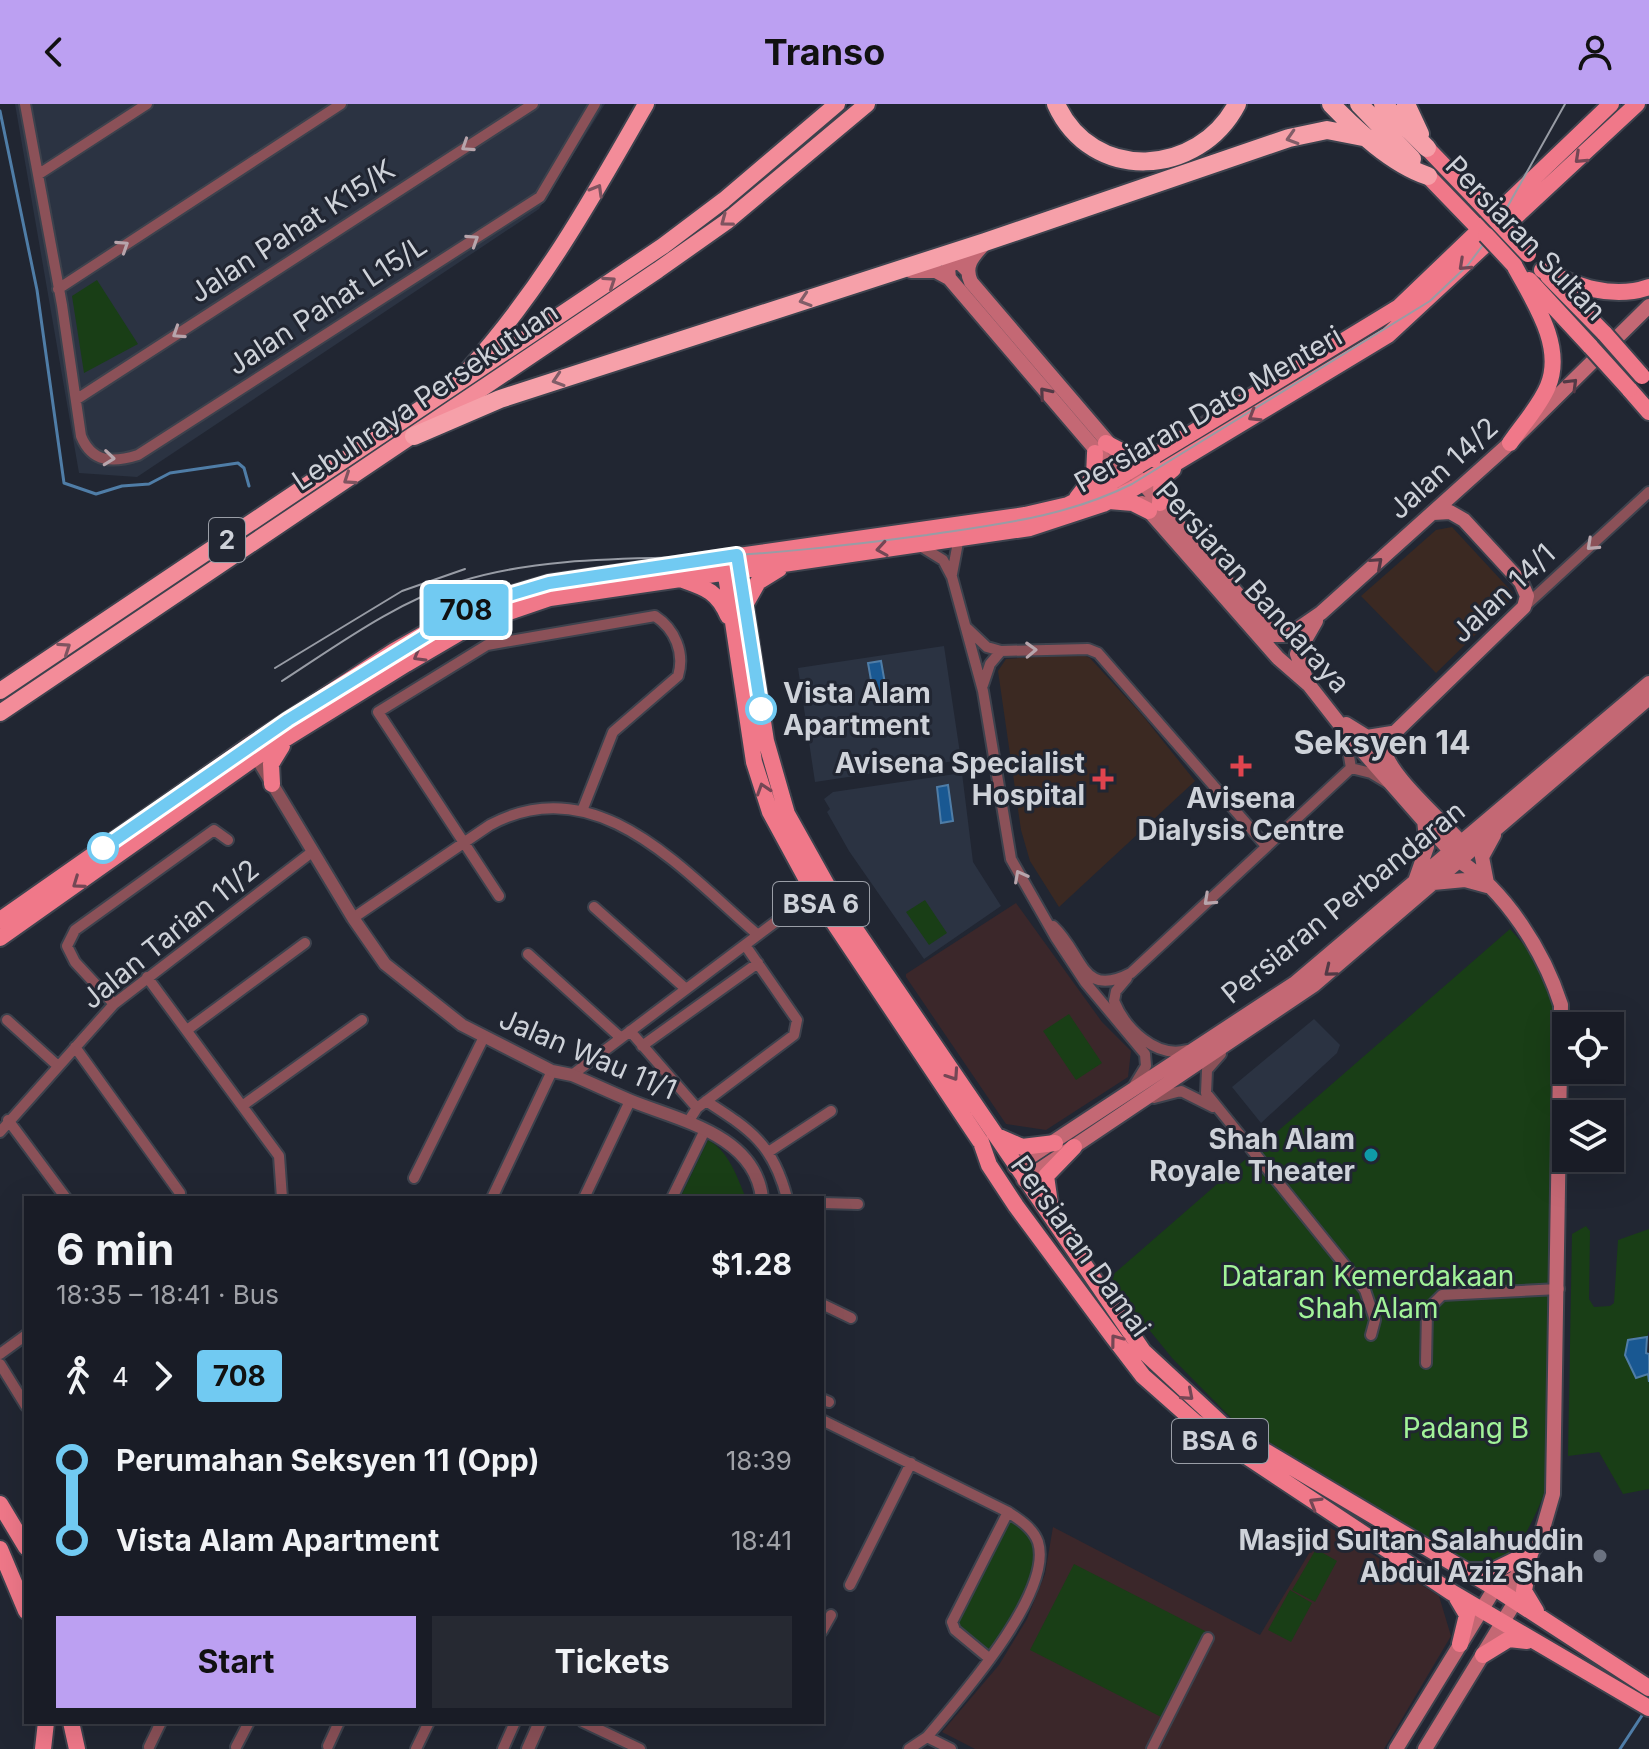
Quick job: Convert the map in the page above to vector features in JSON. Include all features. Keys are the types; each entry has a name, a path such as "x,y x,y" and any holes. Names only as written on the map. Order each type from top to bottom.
{"highway":[{"path":"452,388 524,305 563,248 646,104"},
{"name":"Lebuhraya Persekutuan","path":"0,691 663,246 736,191 837,104"},
{"name":"Lebuhraya Persekutuan","path":"0,713 414,436 726,222 867,104"},
{"path":"1056,104 1074,129 1093,147 1126,160 1152,162 1182,157 1206,143 1221,129 1237,104"},
{"path":"1331,104 1368,138 1414,171 1428,176"},
{"name":"Persiaran Sultan","path":"1359,104 1428,176"},
{"name":"Persiaran Sultan","path":"1383,104 1427,148"},
{"path":"1406,104 1427,148"},
{"path":"414,436 500,399 880,277 1309,132 1327,130 1368,138"}],"main road":[{"name":"Persiaran Dato Menteri","path":"0,920 248,755 303,728 476,623 550,598 679,579 731,564 795,562 1049,524 1109,501 1153,459 1388,315 1611,104"},
{"name":"Persiaran Dato Menteri","path":"0,938 214,787 262,738 394,651 475,605 549,583 731,564 1025,515 1074,502 1189,455 1388,335 1637,104"},
{"name":"Persiaran Sultan","path":"1427,148 1475,198 1591,347 1649,412"},
{"name":"Persiaran Sultan","path":"1428,176 1462,210 1521,259 1542,270 1646,380"},
{"path":"880,277 924,268 949,278 948,268 953,263 960,263 967,270 971,258 985,242"},
{"path":"1510,443 1548,385 1552,359 1545,323 1521,259"},
{"name":"Persiaran Bandaraya","path":"967,270 971,282 1100,448"},
{"path":"1542,270 1605,292 1620,294 1649,287"},
{"name":"Persiaran Bandaraya","path":"949,278 1100,448 1265,626"},
{"name":"Jalan 14/2","path":"1265,626 1274,635 1289,635 1321,613 1510,443 1647,310"},
{"path":"1074,502 1094,476 1100,448 1153,459"},
{"path":"1109,501 1155,507 1162,478 1189,455"},
{"name":"Persiaran Bandaraya","path":"1155,507 1278,658 1309,685 1398,790 1430,817"},
{"path":"1433,513 1450,512 1464,520 1521,582 1527,596 1524,607"},
{"path":"745,605 758,582 795,562"},
{"name":"Persiaran Damai","path":"731,564 745,605 766,741 787,814 834,898 984,1138 989,1165 1143,1376 1195,1422 1451,1592 1649,1708"},
{"name":"Persiaran Damai","path":"731,564 736,635 754,762 770,812 814,893 984,1138 1054,1224 1143,1351 1226,1428 1495,1588 1649,1688"},
{"path":"679,579 710,589 720,598 736,635"},
{"name":"Jalan 14/1","path":"1393,732 1524,607"},
{"path":"1309,685 1297,654 1321,613"},
{"name":"Persiaran Perbandaran","path":"1017,1175 1055,1143 1232,1042 1314,985 1431,884 1494,811 1649,683"},
{"name":"Persiaran Perbandaran","path":"1017,1175 1074,1147 1206,1044 1295,983 1414,885 1515,811 1649,698"},
{"path":"1334,715 1367,737 1393,732"},
{"path":"272,784 273,756 303,728"},
{"name":"Persiaran Bandaraya","path":"1393,732 1384,743 1385,756 1430,817 1525,932 1546,964 1563,1011 1553,1494 1540,1539 1515,1578"},
{"path":"214,787 250,772 258,773 272,784"},
{"path":"1414,885 1427,847 1430,817 1459,825 1478,821 1494,811"},
{"path":"1431,884 1465,880 1487,886 1482,855 1489,841 1515,811"},
{"path":"984,1138 1022,1147 1055,1143"},
{"path":"1054,1224 1046,1193 1046,1176 1074,1147"},
{"path":"1017,1175 1016,1191 1035,1220 1038,1235"},
{"path":"0,1504 24,1544"},
{"path":"0,1549 24,1606"},
{"path":"1466,1571 1493,1571 1530,1553"},
{"path":"1530,1553 1524,1591 1545,1622"},
{"path":"1396,1749 1495,1588 1515,1578 1515,1602 1425,1749"},
{"path":"1451,1592 1461,1602 1467,1615 1460,1644"},
{"path":"1483,1655 1509,1639 1540,1645"},
{"path":"43,1749 46,1724"},
{"path":"71,1724 77,1749"}],"street":[{"name":"Jalan Pahat L15/L","path":"25,104 81,436 92,454 107,461 138,455 540,197 593,105"},
{"path":"39,174 147,104"},
{"path":"58,289 341,104"},
{"name":"Jalan Pahat K15/K","path":"77,399 533,104"},
{"name":"Jalan 14/1","path":"1524,607 1649,492"},
{"path":"952,577 959,537"},
{"path":"913,544 933,550 952,577 983,691 1011,859 1106,1011 1145,1054 1146,1066 1124,1105"},
{"path":"499,896 378,712 487,645 655,616 678,645 678,676 613,732 582,811"},
{"path":"964,624 987,647 1001,651 1088,649 1098,653 1266,846"},
{"path":"983,691 990,664 1001,651"},
{"path":"1345,731 1351,768"},
{"name":"Jalan Wau 11/1","path":"248,755 272,784 353,918 385,964 436,1008 484,1037 552,1071 572,1075 688,1122 728,1142 748,1164 761,1196"},
{"path":"1206,1044 1170,1053 1150,1045 1123,1017 1114,1001 1116,991 1131,973 1351,768"},
{"path":"1351,768 1371,773 1398,790"},
{"path":"353,918 490,825 528,808 549,806 582,811 619,823 655,847 758,935"},
{"path":"114,1004 75,962 67,946 75,930 214,830 228,840"},
{"name":"Jalan Tarian 11/2","path":"0,1131 114,1004 312,852"},
{"path":"572,1075 814,893"},
{"path":"594,907 686,989"},
{"path":"1047,921 1061,934 1092,979 1107,983 1131,973"},
{"path":"187,1030 305,943"},
{"path":"688,1122 701,1105 794,1035 798,1027 797,1020 745,945"},
{"path":"528,954 642,1046 701,1105 740,1123 770,1151 786,1196"},
{"path":"642,1046 758,963"},
{"path":"147,977 279,1156 282,1196"},
{"path":"7,1020 58,1066"},
{"path":"242,1106 362,1020"},
{"path":"414,1178 484,1037"},
{"path":"1232,1042 1207,1070 1206,1093 1215,1108 1365,1290 1375,1320 1371,1335"},
{"path":"75,1047 180,1193"},
{"path":"493,1196 552,1071"},
{"path":"1124,1105 1181,1091 1215,1108"},
{"path":"585,1196 630,1101"},
{"path":"770,1151 831,1111"},
{"path":"8,1120 65,1196"},
{"path":"673,1196 705,1130"},
{"path":"824,1203 858,1204"},
{"path":"1426,1363 1427,1310 1442,1295 1559,1289"},
{"path":"824,1305 851,1318"},
{"path":"0,1354 24,1336"},
{"path":"0,1364 24,1403"},
{"path":"824,1421 1008,1512 1030,1528 1038,1543 1039,1558 1017,1620 927,1737 909,1749"},
{"path":"850,1585 911,1463"},
{"path":"990,1659 955,1630 952,1622 1008,1512"},
{"path":"824,1627 831,1615"},
{"path":"1152,1749 1208,1638"},
{"path":"149,1747 160,1724"},
{"path":"236,1747 248,1724"},
{"path":"328,1746 338,1724"},
{"path":"416,1749 428,1724"},
{"path":"503,1749 514,1724"},
{"path":"528,1749 539,1724"},
{"path":"587,1724 640,1749"},
{"path":"927,1737 951,1749"}],"shaded area":[{"path":"15,104 605,104 539,209 137,477 79,473"},
{"path":"1452,527 1513,593 1511,600 1436,673 1361,596 1436,530"},
{"path":"944,646 961,760 815,782 798,668"},
{"name":"Avisena Specialist Hospital","path":"1081,654 1090,658 1143,716 1195,781 1059,907 1030,861 1021,830 998,671 1006,659"},
{"path":"962,773 973,862 1001,906 924,959 849,851 827,812 830,809 824,799 833,792"},
{"path":"1016,903 1102,1022 1131,1051 1128,1077 1046,1130 1006,1124 906,977 906,974"},
{"path":"1314,1019 1340,1045 1337,1053 1261,1123 1232,1087"},
{"path":"1326,1525 1439,1596 1451,1636 1384,1749 975,1749 942,1732 999,1665 1027,1619 1045,1574 1053,1527 1260,1635"}],"green space":[{"path":"97,280 138,344 84,373 72,296"},
{"path":"925,900 947,933 929,945 906,912"},
{"name":"Dataran Kemerdakaan Shah Alam","path":"1510,929 1538,961 1556,1012 1552,1012 1554,1084 1545,1492 1527,1531 1503,1558 1477,1571 1235,1422 1172,1358 1108,1279"},
{"path":"1069,1014 1102,1063 1076,1080 1043,1031"},
{"path":"708,1140 727,1158 745,1196 681,1196"},
{"path":"1586,1226 1590,1231 1589,1299 1594,1307 1614,1303 1618,1240 1649,1229 1649,1331 1647,1337 1631,1338 1637,1377 1649,1374 1649,1489 1623,1494 1599,1452 1568,1456 1572,1234"},
{"path":"1009,1515 1033,1537 1037,1555 1035,1569 1022,1601 989,1654 955,1626"},
{"path":"1316,1549 1337,1561 1315,1602 1292,1590"},
{"path":"1074,1564 1207,1632 1163,1718 1030,1650"},
{"path":"1290,1590 1312,1603 1291,1642 1268,1630"}],"water":[{"path":"881,661 887,695 874,697 868,663"},
{"path":"948,785 953,821 941,823 937,787"},
{"path":"1647,1337 1649,1382 1648,1374 1636,1378 1625,1355 1628,1340"}],"waterway":[{"path":"0,111 37,290 64,483 96,494 122,486 149,484 170,473 238,463 244,468 249,486"},
{"path":"1620,1749 1643,1714"}],"tram line":[{"path":"282,681 414,600 490,573 579,561 755,554 898,539 1032,518 1082,504 1132,484 1430,301 1468,265 1495,229 1565,104"},
{"path":"275,668 402,591 465,569"}],"bus line":[{"name":"708","path":"103,848 250,745 394,651 475,605 549,583 737,555 761,709"}],"place":[{"name":"Vista Alam Apartment","path":"761,709"},
{"name":"Avisena Dialysis Centre","path":"1241,766"},
{"name":"Avisena Specialist Hospital","path":"1103,779"},
{"name":"Shah Alam Royale Theater","path":"1371,1155"},
{"name":"Masjid Sultan Salahuddin Abdul Aziz Shah","path":"1600,1556"}],"district":[{"name":"Seksyen 14","path":"1382,743"}],"park label":[{"name":"Padang B","path":"1466,1428"}]}
